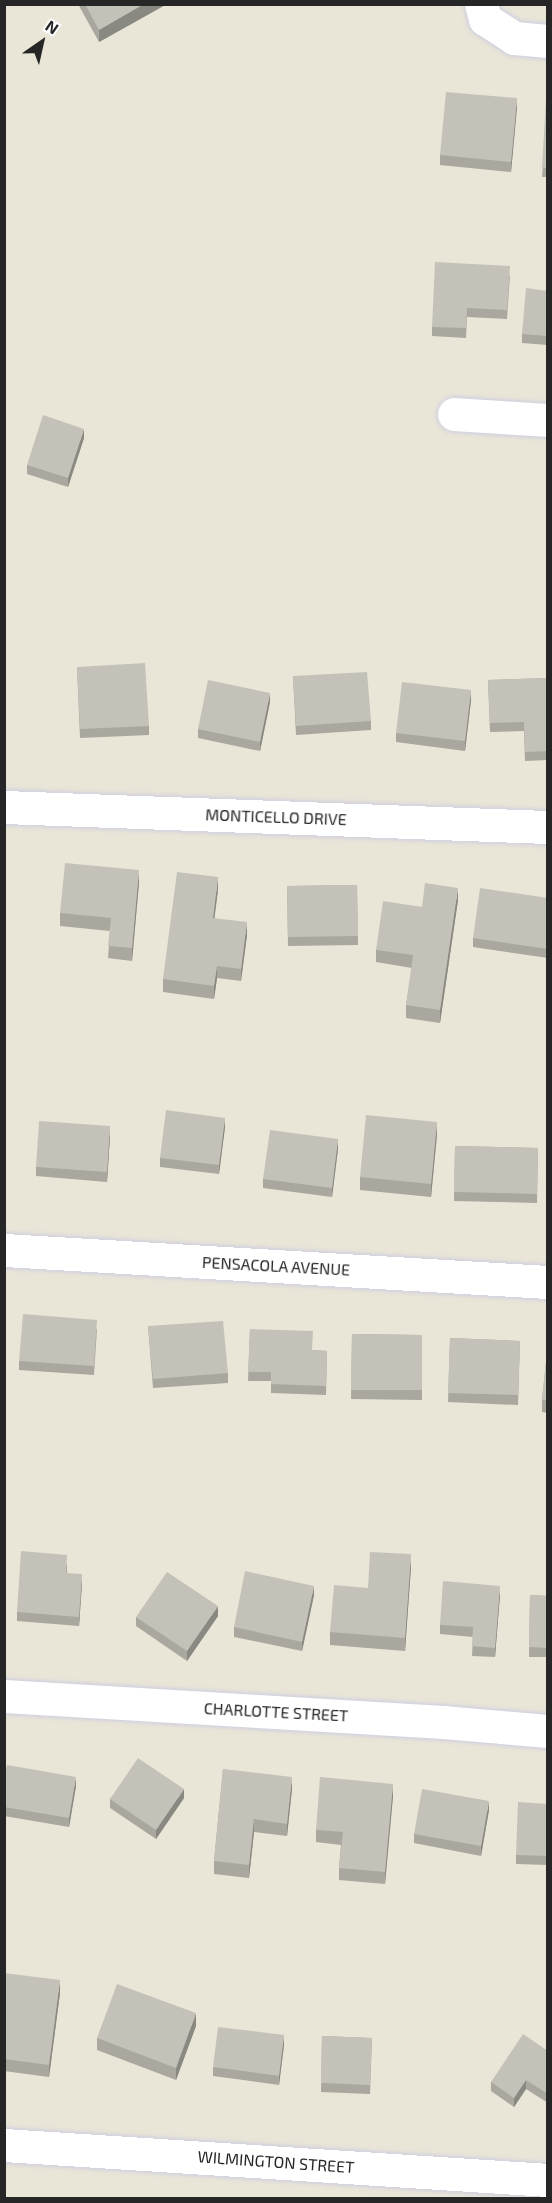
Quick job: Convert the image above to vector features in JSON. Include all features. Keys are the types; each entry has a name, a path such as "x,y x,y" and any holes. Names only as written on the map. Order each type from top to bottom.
{"street":[{"path":"483,12 514,38 548,41"},
{"path":"454,414 548,420"},
{"name":"MONTICELLO DRIVE","path":"4,807 548,827"},
{"name":"PENSACOLA AVENUE","path":"4,1250 548,1282"},
{"name":"CHARLOTTE STREET","path":"4,1696 443,1722 548,1731"},
{"name":"WILMINGTON STREET","path":"4,2145 548,2180"}],"building":[{"path":"85,4 144,4 99,30"},
{"path":"446,92 517,98 511,162 440,155"},
{"path":"546,99 548,99 548,168 542,168"},
{"path":"435,262 510,266 507,310 467,308 466,328 432,327"},
{"path":"526,288 548,291 548,336 522,334"},
{"path":"43,415 84,429 68,478 27,465"},
{"path":"145,663 149,726 80,729 77,667"},
{"path":"367,672 371,721 296,726 293,676"},
{"path":"548,678 548,751 525,752 524,722 490,723 488,680"},
{"path":"208,680 270,693 260,742 198,729"},
{"path":"402,682 471,690 465,741 396,733"},
{"path":"65,863 139,870 132,948 108,946 111,918 60,913"},
{"path":"177,872 218,877 213,918 247,922 241,969 217,966 214,986 163,979"},
{"path":"425,883 458,888 440,1010 406,1005 413,955 376,950 383,901 422,907"},
{"path":"357,885 358,936 288,937 287,886"},
{"path":"480,888 548,898 548,949 473,938"},
{"path":"166,1110 225,1118 219,1165 160,1158"},
{"path":"366,1115 437,1122 431,1184 360,1177"},
{"path":"39,1121 110,1126 107,1172 36,1167"},
{"path":"270,1130 338,1139 332,1188 263,1179"},
{"path":"455,1146 538,1148 537,1194 454,1192"},
{"path":"23,1314 97,1320 94,1366 19,1361"},
{"path":"223,1321 228,1373 153,1379 148,1326"},
{"path":"250,1329 313,1331 312,1350 327,1351 326,1386 271,1384 271,1372 248,1372"},
{"path":"352,1334 422,1335 422,1390 351,1390"},
{"path":"450,1338 520,1341 518,1395 448,1393"},
{"path":"548,1343 548,1400 542,1400"},
{"path":"21,1551 67,1555 66,1573 82,1574 79,1617 17,1612"},
{"path":"370,1552 411,1554 405,1638 330,1632 334,1585 368,1588"},
{"path":"245,1571 314,1586 302,1642 234,1627"},
{"path":"167,1572 218,1606 187,1651 136,1617"},
{"path":"443,1581 500,1586 495,1648 472,1646 473,1627 440,1625"},
{"path":"530,1595 548,1596 548,1648 529,1647"},
{"path":"138,1758 184,1789 156,1830 110,1799"},
{"path":"7,1765 76,1777 69,1818 4,1807 4,1778"},
{"path":"223,1769 292,1777 287,1824 254,1819 249,1865 214,1861"},
{"path":"320,1777 393,1784 385,1872 339,1868 343,1832 316,1830"},
{"path":"422,1789 489,1801 481,1846 414,1834"},
{"path":"518,1802 548,1804 548,1856 516,1855"},
{"path":"4,1973 60,1980 49,2065 4,2059"},
{"path":"117,1984 196,2013 176,2068 97,2038"},
{"path":"218,2027 284,2035 279,2076 213,2067"},
{"path":"523,2034 548,2051 548,2094 526,2080 514,2098 491,2082"},
{"path":"322,2036 372,2038 370,2085 321,2083"}]}
